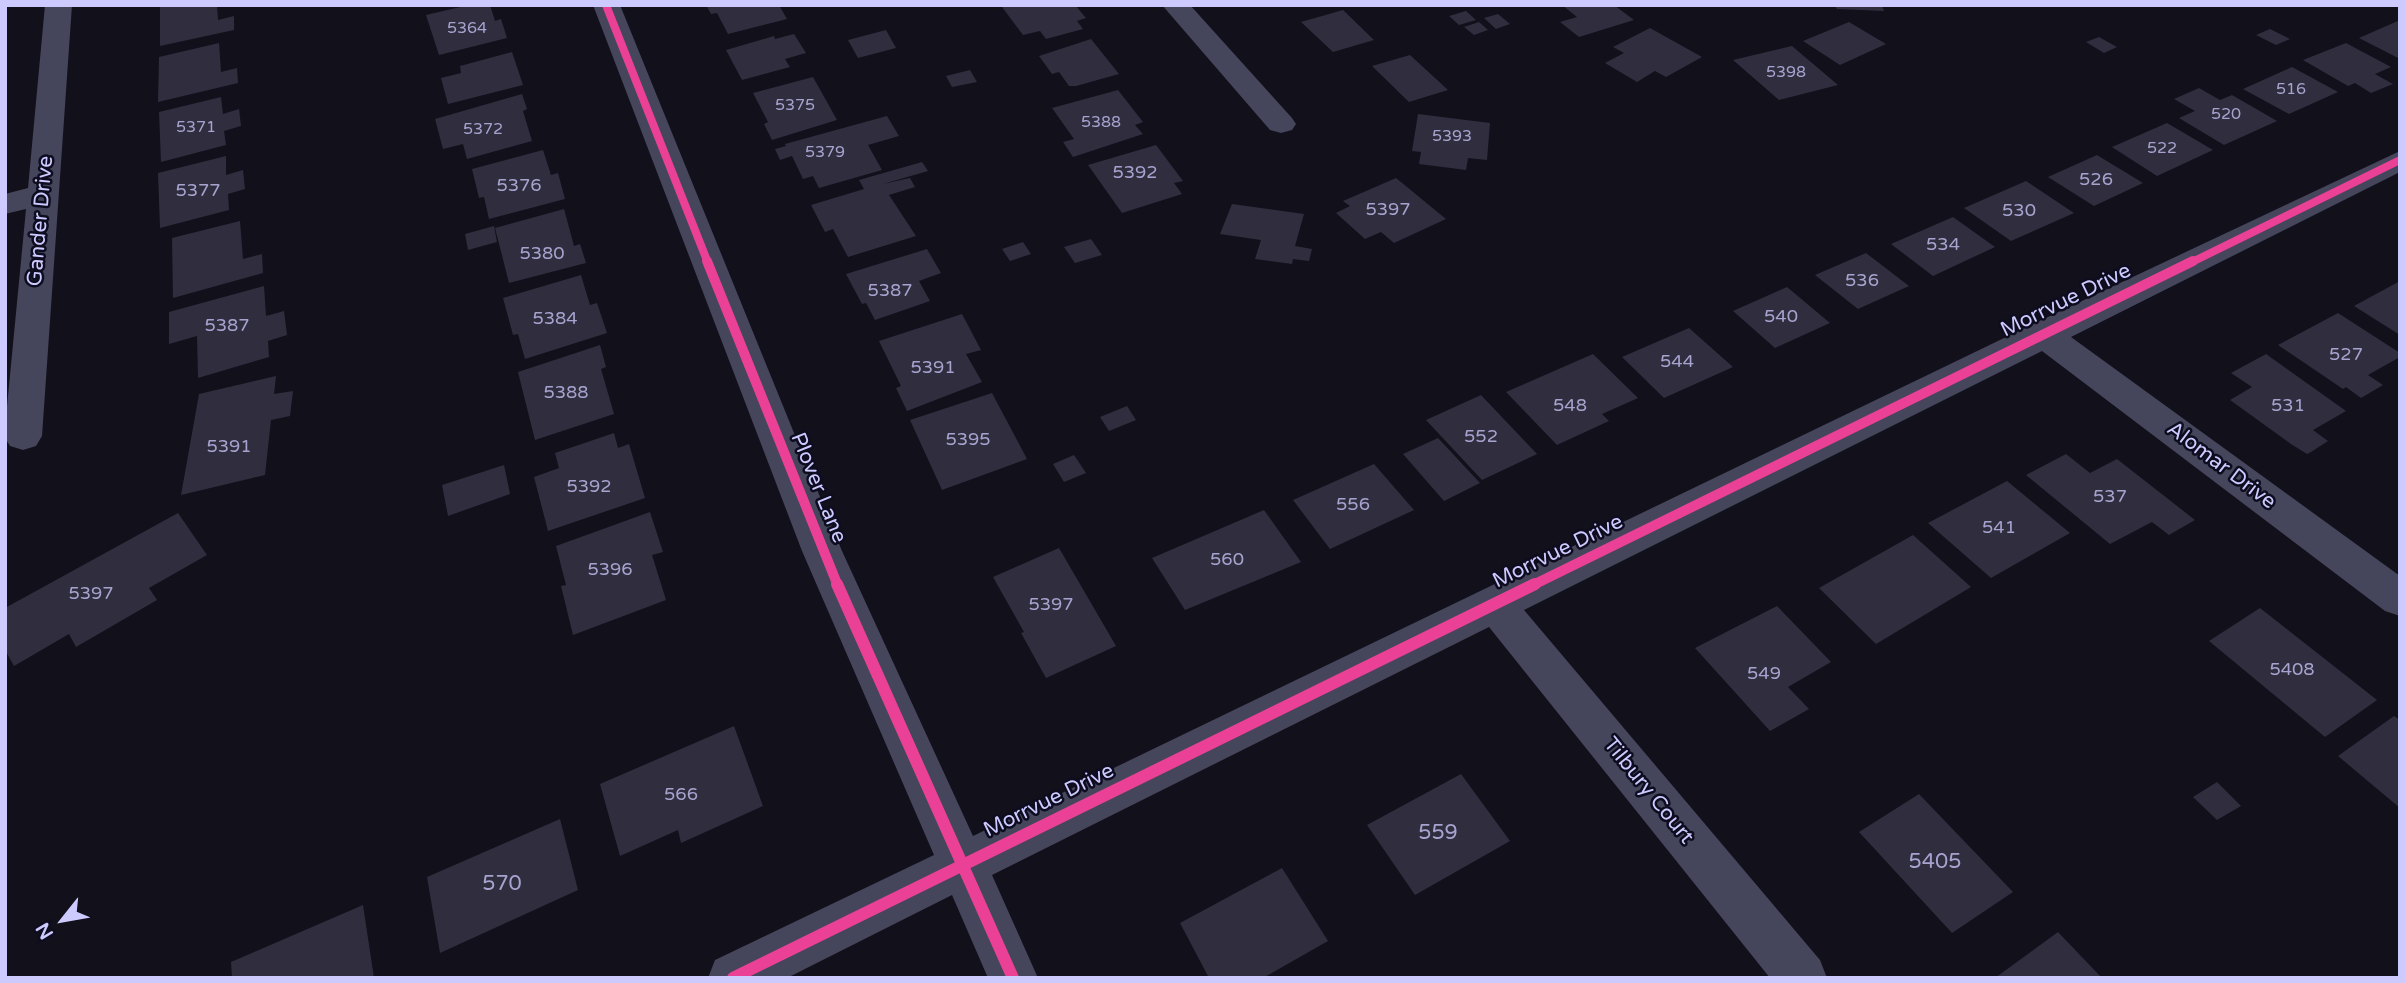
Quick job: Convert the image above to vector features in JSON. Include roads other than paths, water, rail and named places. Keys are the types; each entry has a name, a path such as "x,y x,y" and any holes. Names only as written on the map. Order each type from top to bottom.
{"street":[{"name":"Gander Drive","path":"23,436 59,5"},
{"name":"Plover Lane","path":"606,5 822,551 1013,978"},
{"path":"1175,5 1281,124"},
{"name":"Morrvue Drive","path":"733,978 2400,160"},
{"path":"5,204 43,194"},
{"name":"Alomar Drive","path":"2043,334 2400,599"},
{"name":"Tilbury Court","path":"1495,605 1802,978"}]}
